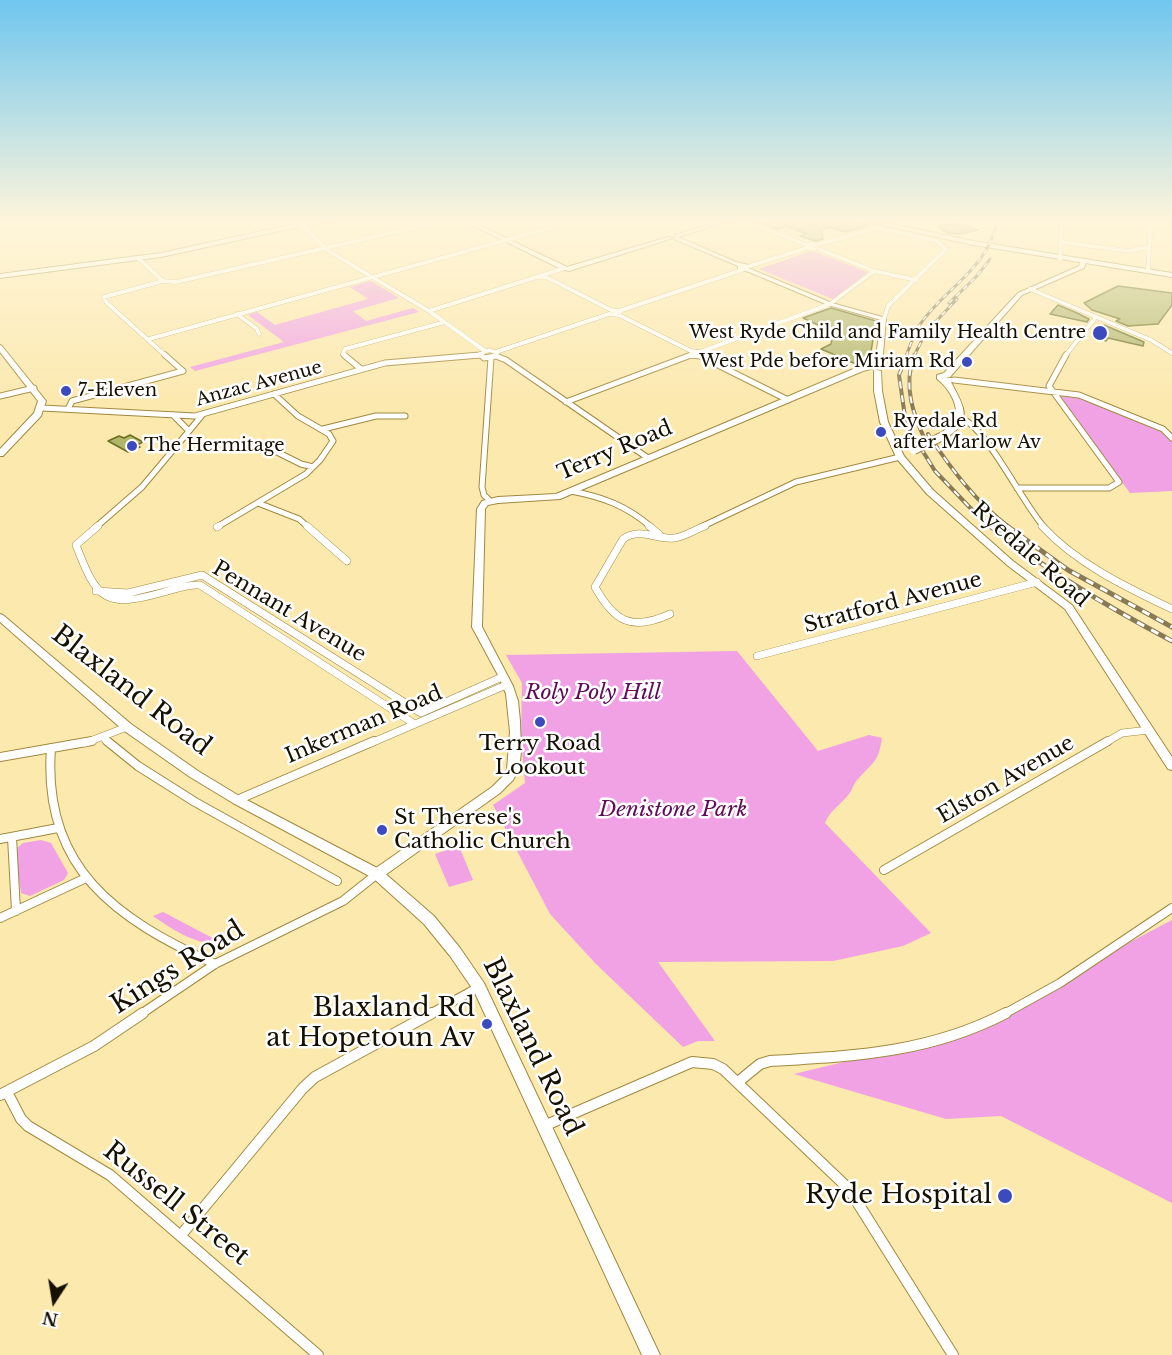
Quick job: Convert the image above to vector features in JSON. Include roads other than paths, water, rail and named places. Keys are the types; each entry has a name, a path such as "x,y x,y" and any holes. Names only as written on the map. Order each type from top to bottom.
{"street":[{"path":"68,409 72,401 183,371 106,302 104,297 155,283"},
{"path":"148,339 348,283"},
{"path":"382,283 429,311 493,358 512,365"},
{"path":"429,311 520,283"},
{"path":"557,283 610,312 619,313 691,353 700,354 788,399"},
{"path":"619,313 703,283"},
{"path":"782,283 830,304 884,319"},
{"path":"700,354 830,304 858,283"},
{"name":"Ryedale Road","path":"913,283 888,306 876,369 881,411 900,457 930,492 1010,563 1058,597 1077,617 1172,766"},
{"path":"949,379 1020,294 1044,283"},
{"path":"1030,289 1156,342 1172,353"},
{"path":"493,358 610,312"},
{"path":"237,314 257,329 259,334"},
{"path":"1017,488 1109,488 1116,486 1119,482 1050,391 1049,384 1063,359 1096,317"},
{"path":"361,369 344,354 345,350 445,322"},
{"path":"0,347 42,398 42,408 0,454"},
{"path":"480,355 485,351"},
{"path":"566,402 691,353"},
{"name":"Anzac Avenue","path":"42,408 173,415 203,414 392,361 480,355 493,358"},
{"path":"493,358 512,365 648,459"},
{"path":"377,874 496,789 509,777 514,765 513,705 504,681 477,627 481,509 490,501 484,495 482,487 493,358"},
{"name":"Terry Road","path":"490,501 546,498 572,491 861,369 876,369"},
{"path":"949,379 1050,391 1093,400 1163,429 1172,438"},
{"path":"670,614 661,619 643,622 624,619 611,612 595,587 623,539 635,534 659,534 674,538 715,522 796,482 900,457 943,436 957,426 961,415 959,401 949,379"},
{"path":"0,396 34,388"},
{"path":"217,527 306,474 333,441 323,429 298,416 274,394"},
{"path":"96,591 76,545 142,487 203,414"},
{"path":"173,415 189,431"},
{"path":"961,415 981,433 1048,532 1070,550 1172,609"},
{"path":"323,429 376,416 405,416"},
{"path":"894,445 914,450"},
{"path":"258,449 281,453 290,460 313,467"},
{"path":"572,491 610,499 630,509 659,534"},
{"path":"258,503 299,519 347,561"},
{"name":"Pennant Avenue","path":"96,591 128,592 202,575 421,713"},
{"name":"Stratford Avenue","path":"757,656 1036,582"},
{"name":"Pennant Avenue","path":"96,591 104,597 132,601 189,584 200,585 413,723"},
{"name":"Blaxland Road","path":"0,617 127,727 194,774 237,800 377,874 429,920 455,951 479,987 651,1355"},
{"name":"Inkerman Road","path":"421,713 504,681"},
{"name":"Inkerman Road","path":"237,800 504,681"},
{"path":"0,757 104,738 127,727"},
{"name":"Elston Avenue","path":"884,870 1122,733 1135,729 1149,730"},
{"path":"104,738 141,768 212,814 337,881"},
{"path":"51,748 49,788 58,828 86,878 110,902 139,922 215,964"},
{"path":"0,839 58,828"},
{"path":"12,837 16,911"},
{"name":"Kings Road","path":"3,1094 94,1046 215,964 343,901 377,874"},
{"path":"0,918 86,878"},
{"path":"738,1082 760,1064 770,1061 874,1055 936,1041 990,1022 1098,959 1172,908"},
{"path":"181,1234 303,1088 315,1077 479,987"},
{"path":"544,1126 692,1062 713,1064 738,1082 849,1189 953,1355"},
{"name":"Russell Street","path":"3,1094 28,1126 110,1175 181,1234 318,1355"}],"railway":[{"path":"906,356 917,330 929,313 958,283"},
{"path":"949,303 970,283"},
{"path":"914,356 926,332 957,299"},
{"path":"907,355 899,375 906,424 935,471 978,516 992,527"},
{"path":"914,355 909,378 911,401 927,444"},
{"path":"928,434 965,484 1009,527"},
{"path":"990,526 1078,588 1172,641"},
{"path":"1007,526 1068,570 1172,627"}],"place":[{"name":"West Ryde Child and Family Health Centre","path":"1100,333"},
{"name":"West Pde before Miriam Rd","path":"967,362"},
{"name":"7-Eleven","path":"66,391"},
{"name":"Ryedale Rd after Marlow Av","path":"881,432"},
{"name":"The Hermitage","path":"132,446"},
{"name":"Terry Road Lookout","path":"540,722"},
{"name":"St Therese's Catholic Church","path":"382,830"},
{"name":"Blaxland Rd at Hopetoun Av","path":"487,1024"},
{"name":"Ryde Hospital","path":"1005,1196"}],"park label":[{"name":"Roly Poly Hill","path":"593,693"},
{"name":"Denistone Park","path":"673,810"}]}
